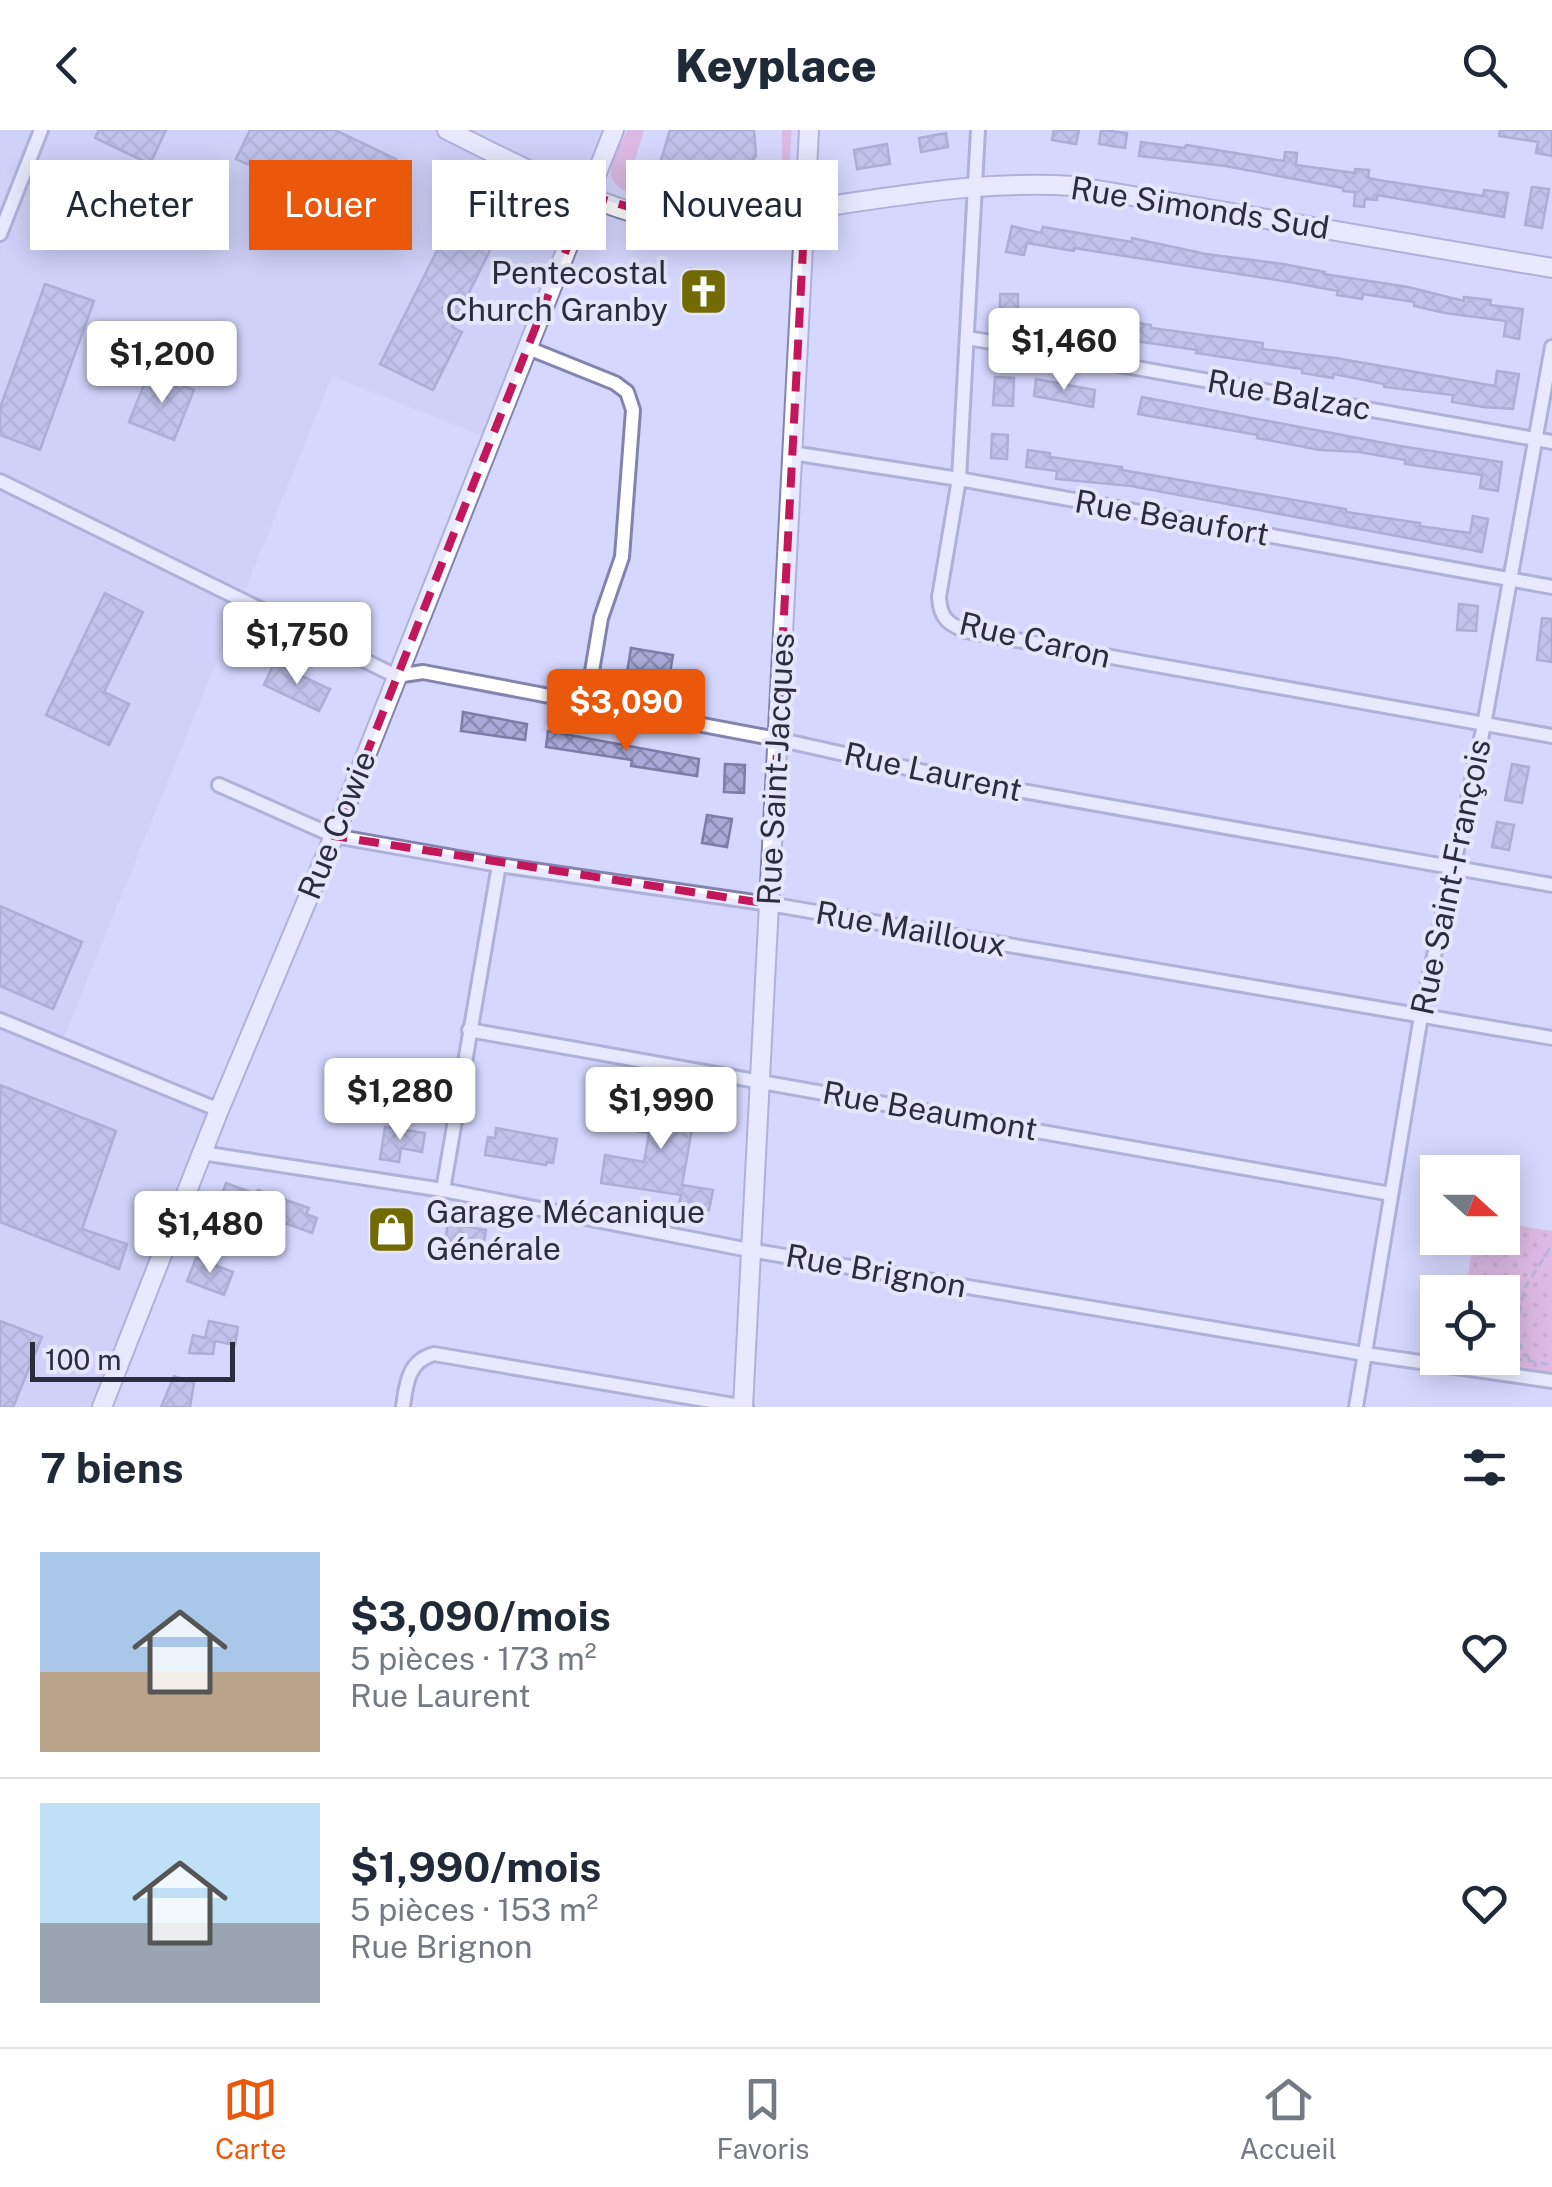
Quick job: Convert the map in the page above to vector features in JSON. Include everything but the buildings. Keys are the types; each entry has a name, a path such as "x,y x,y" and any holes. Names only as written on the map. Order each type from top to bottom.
{"street":[{"path":"0,234 41,130"},
{"name":"Rue Simonds Sud","path":"447,130 512,160"},
{"name":"Rue Cowie","path":"602,160 614,130"},
{"name":"Rue Saint-Jacques","path":"808,160 809,130"},
{"name":"Rue Caron","path":"978,130 959,478 938,597 940,612 950,625 1552,736"},
{"name":"Rue Simonds Sud","path":"838,206 975,187 1074,186 1552,268"},
{"name":"Rue Cowie","path":"102,1407 566,250"},
{"name":"Rue Saint-Jacques","path":"744,1407 803,250"},
{"name":"Rue Balzac","path":"968,338 1552,442"},
{"name":"Rue Saint-François","path":"1356,1407 1421,1016 1484,724 1552,347"},
{"path":"528,348 615,383 627,392 633,410 622,557 601,618 586,701"},
{"name":"Rue Beaufort","path":"792,453 959,478 1552,587"},
{"name":"Rue Laurent","path":"0,481 396,676 423,672 586,701 961,780 1552,885"},
{"name":"Rue Mailloux","path":"219,785 334,836 770,904 1552,1038"},
{"path":"442,1190 499,864"},
{"path":"0,1020 219,1110"},
{"name":"Rue Beaumont","path":"469,1030 1391,1194"},
{"name":"Rue Brignon","path":"202,1153 442,1190 749,1250 1552,1382"},
{"path":"403,1407 410,1372 425,1356 434,1354 744,1407"}],"path":[{"path":"1520,1311 1524,1289 1552,1245"},
{"path":"1520,1348 1530,1360"},
{"path":"1520,1359 1552,1365"}],"highlighted area":[{"path":"588,195 693,225 805,210 769,904 334,836"}],"shaded area":[{"path":"0,130 605,130 593,160 432,160 432,250 557,250 483,436 332,376 61,1045 219,1110 102,1407 0,1407"},
{"path":"627,130 644,130 635,160 626,160 626,191 611,175"},
{"path":"782,130 792,130 790,160 782,160"},
{"path":"1520,1226 1552,1231 1552,1376 1520,1371 1520,1275 1468,1275 1471,1255 1520,1255"}],"place":[{"name":"Pentecostal Church Granby","path":"703,291"},
{"name":"Garage Mécanique Générale","path":"391,1230"}]}
